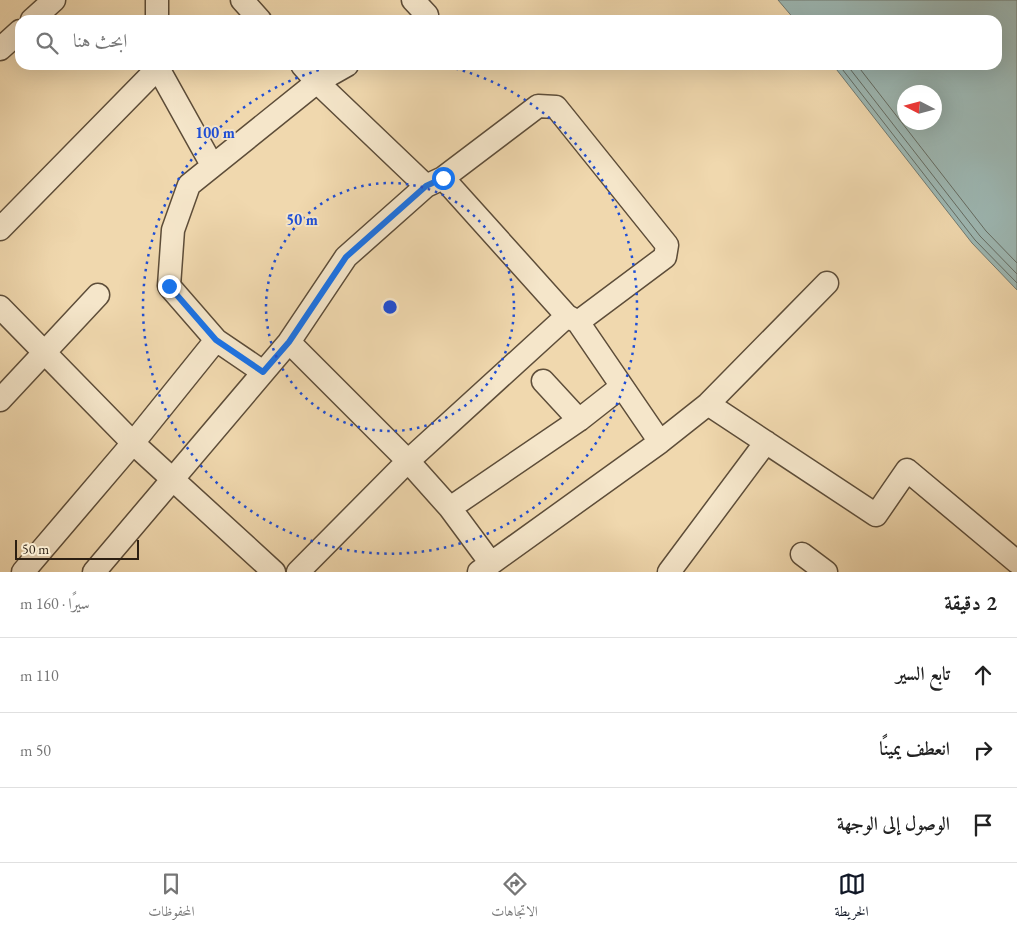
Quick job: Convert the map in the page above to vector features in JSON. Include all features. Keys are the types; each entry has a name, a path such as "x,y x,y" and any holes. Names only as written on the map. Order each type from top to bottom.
{"street":[{"path":"38,15 54,0"},
{"path":"157,0 157,15"},
{"path":"242,0 256,15"},
{"path":"413,0 427,15"},
{"path":"0,49 15,36"},
{"path":"0,229 155,70"},
{"path":"160,70 212,165"},
{"path":"306,70 317,82 434,182 572,319 660,442"},
{"path":"263,372 216,340 169,286 173,230 189,185 317,82 338,70"},
{"path":"94,572 289,342 346,257 434,182 538,106 556,107 668,245 665,257 572,319 408,462 298,572"},
{"path":"289,342 408,462 450,508 485,567 660,442 708,404 827,283"},
{"path":"0,400 98,295"},
{"path":"0,307 133,443 274,572"},
{"path":"23,572 133,443 216,340"},
{"path":"543,381 579,420"},
{"path":"450,508 579,420 622,387"},
{"path":"708,404 876,515 907,470 1017,562"},
{"path":"669,572 766,442"},
{"path":"802,554 826,572"}],"water":[{"path":"778,0 1017,0 1017,290 972,243 837,70 1002,70 1002,15 791,15"}],"route":[{"path":"169,286 216,340 263,372 289,342 346,257 426,186 443,178"}]}
